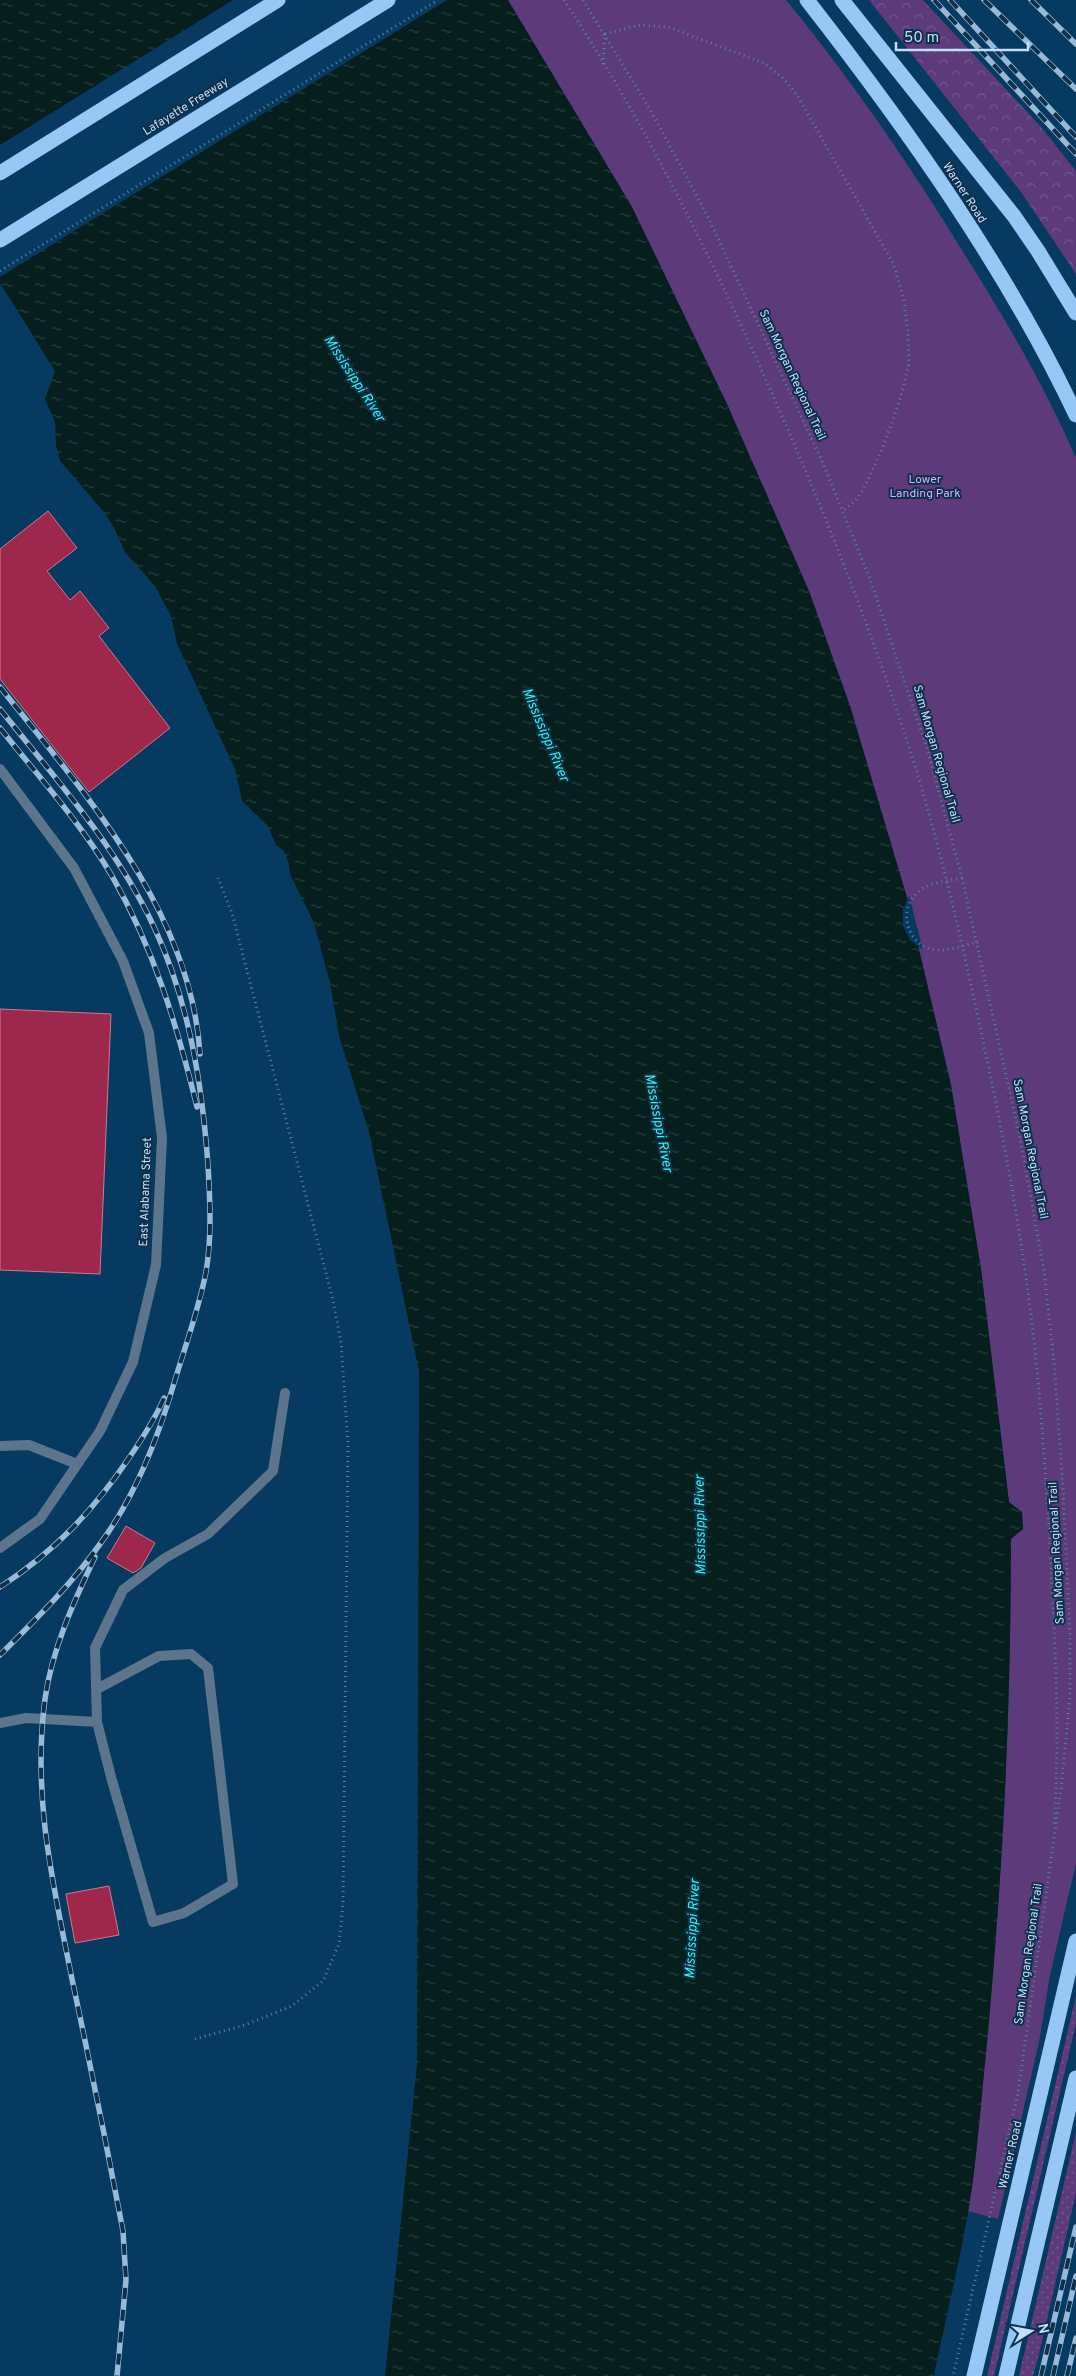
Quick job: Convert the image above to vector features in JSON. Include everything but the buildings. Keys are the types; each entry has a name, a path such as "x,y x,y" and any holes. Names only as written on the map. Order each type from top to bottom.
{"highway":[{"path":"0,173 278,0"},
{"name":"Lafayette Freeway","path":"0,240 388,0"},
{"name":"Warner Road","path":"807,0 894,116 950,197 1036,338 1076,415"},
{"name":"Warner Road","path":"842,0 1014,216 1076,313"},
{"name":"Warner Road","path":"974,2376 1076,1941"},
{"path":"1006,2376 1076,2078"}],"lane":[{"name":"East Alabama Street","path":"0,769 74,868 123,961 149,1033 162,1138 156,1265 133,1362 100,1431 40,1519 0,1548"},
{"path":"96,1689 159,1656 191,1654 208,1668 232,1884 184,1912 153,1922 111,1778 97,1722 96,1689 95,1648 123,1590 165,1558 208,1534 273,1471 285,1393"},
{"path":"0,1446 29,1445 78,1464"},
{"path":"0,1723 26,1718 97,1722"}],"path":[{"path":"0,271 438,0"},
{"path":"564,0 636,122 721,284 790,434 842,560 893,698 947,881 1005,1145 1028,1288 1039,1382 1052,1590 1056,1700 1057,1767 1050,1861"},
{"name":"Sam Morgan Regional Trail","path":"583,0 652,113 708,217 780,368 843,511 893,644 926,748 978,942 1030,1188 1048,1298 1066,1530 1071,1668 1065,1746 1018,2094 954,2376"},
{"path":"603,64 605,34 640,25 668,27 764,63 784,79 805,107 893,263 904,300 909,363 901,396 875,466 855,501 843,511"},
{"path":"195,2039 245,2025 292,2006 322,1981 339,1944 344,1904 348,1444 341,1342 333,1300 236,932 218,878"},
{"path":"962,878 923,888 912,897 907,910 907,925 913,937 924,946 938,950 978,942"}],"green space":[{"name":"Lower Landing Park","path":"508,0 786,0 857,93 945,222 1024,354 1076,458 1076,1863 1050,1975 1039,2042 998,2219 968,2211 982,2096 994,1966 1006,1783 1010,1661 1011,1538 1023,1529 1022,1512 1009,1502 981,1269 951,1085 906,894 850,706 809,591 727,404 632,207"},
{"path":"869,0 923,0 1041,127 1076,171 1076,274 1021,192"},
{"path":"1076,1996 1076,2023 994,2376 987,2376"},
{"path":"1076,2132 1076,2193 1039,2354 1033,2376 1019,2376"}],"water":[{"name":"Mississippi River","path":"0,0 508,0 632,207 727,404 809,591 850,706 906,894 951,1085 981,1269 1009,1502 1022,1512 1023,1529 1011,1539 1010,1663 1002,1848 979,2126 965,2230 934,2376 385,2376 417,2064 419,1371 369,1132 339,1036 330,983 314,923 290,874 289,864 284,851 276,845 268,826 242,801 235,769 177,644 171,616 155,586 125,552 104,512 60,461 56,445 55,422 45,399 55,371 0,283"}],"pier":[{"path":"233,0 447,0 0,277 0,145"},
{"path":"909,895 923,950 910,940 903,926 903,910"}],"railway":[{"path":"934,0 1076,154"},
{"path":"950,0 1076,137"},
{"path":"984,0 1076,89"},
{"path":"1031,0 1076,44"},
{"path":"0,687 98,812 128,857 155,903 177,951 192,1002 200,1054"},
{"path":"0,709 63,787 122,868 139,897 166,955 185,1014 198,1073 209,1178 210,1218 206,1272 196,1312 161,1423 135,1486 125,1506 89,1559 52,1602 0,1655"},
{"path":"0,728 87,837 127,904 163,988 197,1107"},
{"path":"0,1587 38,1560 87,1513 134,1451 164,1398"},
{"path":"95,1557 58,1644 48,1680 42,1735 41,1771 46,1840 52,1874 123,2231 126,2280 117,2376"},
{"path":"1041,2376 1076,2227"},
{"path":"1053,2376 1076,2276"},
{"path":"1067,2376 1076,2338"}]}
